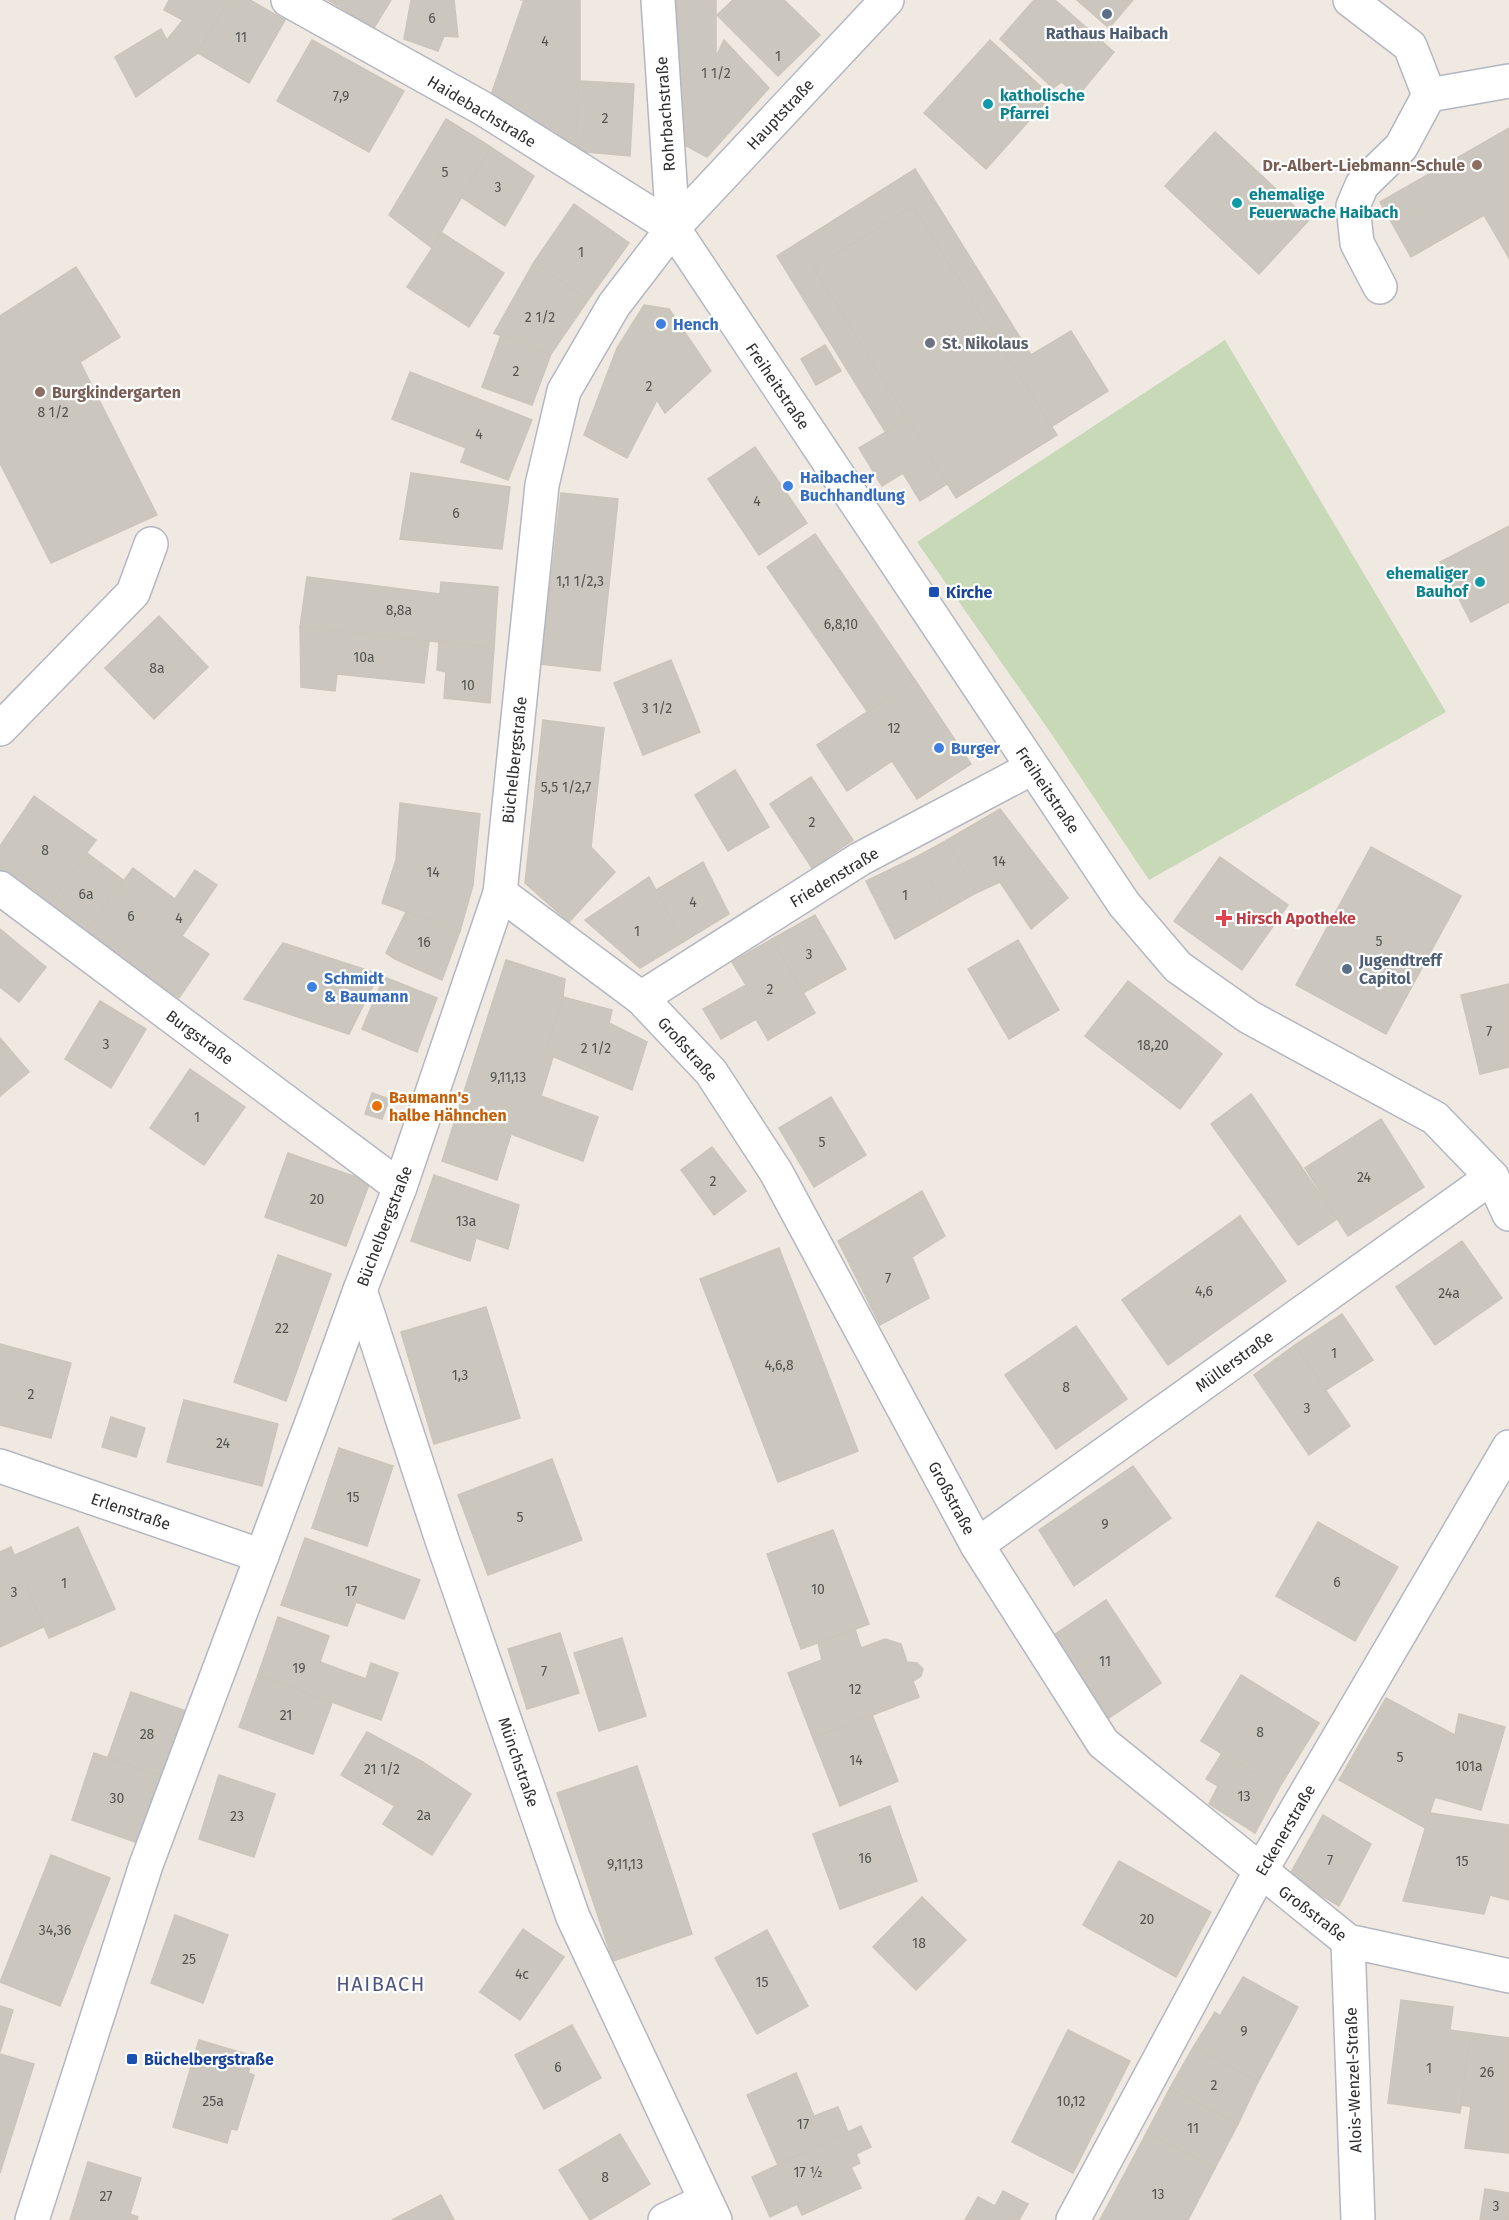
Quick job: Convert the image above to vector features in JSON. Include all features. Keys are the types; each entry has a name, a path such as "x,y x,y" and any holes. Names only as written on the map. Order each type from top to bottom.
{"street":[{"name":"Haidebachstraße","path":"288,0 482,108 673,228"},
{"name":"Rohrbachstraße","path":"658,0 673,228"},
{"name":"Hauptstraße","path":"673,228 887,0"},
{"path":"1350,0 1410,46 1429,95 1401,147 1362,185 1353,206 1357,243 1380,287"},
{"path":"1429,95 1509,81"},
{"name":"Freiheitstraße","path":"673,228 1124,904 1178,967 1249,1017 1435,1118 1492,1177 1509,1214"},
{"name":"Büchelbergstraße","path":"32,2220 146,1865 400,1187 500,893 542,485 564,391 614,305 673,228"},
{"path":"0,729 133,593 151,544"},
{"name":"Friedenstraße","path":"642,998 860,859 1032,768"},
{"name":"Burgstraße","path":"0,888 400,1187"},
{"name":"Großstraße","path":"500,893 642,998 711,1072 776,1172 977,1545 1103,1743 1348,1941 1509,1976"},
{"name":"Müllerstraße","path":"977,1545 1492,1177"},
{"name":"Münchstraße","path":"360,1290 442,1540 573,1917 710,2211"},
{"name":"Eckenerstraße","path":"1072,2220 1260,1872 1509,1447"},
{"name":"Erlenstraße","path":"0,1466 262,1556"},
{"name":"Alois-Wenzel-Straße","path":"1348,1941 1358,2220"},
{"path":"665,2220 710,2211"}],"green space":[{"path":"1225,340 1446,712 1149,880 1055,739 917,542"}],"building":[{"path":"169,0 229,0 198,53 136,97 115,57 161,29 167,40 183,20 164,10"},
{"path":"229,0 250,0 285,20 249,83 198,53"},
{"path":"328,0 391,0 374,28"},
{"path":"411,0 454,0 458,37 444,36 438,51 404,39"},
{"path":"524,0 580,0 580,81 575,151 490,98"},
{"path":"673,0 716,0 716,57 724,40 769,88 707,157 681,143"},
{"path":"733,0 784,0 820,35 778,76 717,15"},
{"path":"1034,0 1055,0 1114,52 1077,97 1062,82 1053,88 1000,39"},
{"name":"Rathaus Haibach","path":"1077,0 1133,0 1109,28"},
{"path":"312,40 404,91 369,152 277,101"},
{"name":"katholische Pfarrei","path":"990,40 1051,96 986,169 924,113"},
{"path":"580,81 634,84 630,156 575,151"},
{"path":"446,119 491,147 432,248 389,215"},
{"name":"Dr.-Albert-Liebmann-Schule","path":"1509,128 1509,258 1484,215 1411,257 1380,202"},
{"name":"ehemalige Feuerwache Haibach","path":"1215,132 1309,220 1259,274 1165,186"},
{"path":"491,147 534,176 505,226 461,197"},
{"path":"915,169 1031,355 1071,331 1108,391 1051,427 913,206 814,268 908,419 886,433 777,256"},
{"path":"574,204 629,243 588,300 534,262"},
{"name":"St. Nikolaus","path":"913,206 1057,435 956,498 814,268"},
{"path":"442,233 504,273 469,327 407,287"},
{"path":"534,262 588,300 551,354 494,333"},
{"name":"Burgkindergarten","path":"76,267 120,337 80,362 157,515 51,563 0,463 0,316"},
{"path":"644,305 669,309 711,371 665,413 657,400 627,458 584,435 617,348"},
{"path":"501,335 551,354 532,405 482,387"},
{"path":"825,345 841,371 816,385 801,359"},
{"path":"410,372 532,420 508,480 461,462 466,448 392,419"},
{"path":"908,419 947,484 920,501 903,473 882,486 859,448"},
{"path":"755,447 807,523 759,555 708,479"},
{"path":"411,473 510,487 502,549 400,539"},
{"path":"561,493 618,499 600,671 541,664"},
{"name":"ehemaliger Bauhof","path":"1509,526 1509,602 1471,622 1440,562"},
{"path":"815,534 915,680 867,711 767,567"},
{"path":"307,577 440,594 441,582 498,587 494,648 300,627"},
{"path":"159,616 208,667 154,719 105,668"},
{"path":"300,627 429,641 424,683 337,674 335,691 301,687"},
{"path":"439,641 494,648 490,703 444,698 446,672 437,670"},
{"path":"671,660 700,732 643,755 614,683"},
{"path":"915,680 971,764 917,799 892,761 847,791 817,745"},
{"path":"543,720 604,728 591,847 615,872 569,922 525,883"},
{"path":"735,770 769,827 728,851 695,795"},
{"path":"811,777 853,840 812,868 770,804"},
{"path":"34,796 96,840 48,907 0,872 0,846"},
{"path":"400,803 480,814 473,885 460,931 382,903 396,860"},
{"path":"1000,809 1068,898 1031,929 1000,882 976,893 947,840"},
{"path":"947,840 976,893 946,910 916,857"},
{"path":"1371,847 1461,896 1386,1034 1296,985"},
{"path":"87,853 123,880 85,933 48,907"},
{"path":"916,857 946,910 895,939 866,881"},
{"path":"1220,857 1288,905 1242,970 1174,921"},
{"path":"703,862 729,914 683,942 656,890"},
{"path":"133,868 176,900 130,964 85,933"},
{"path":"195,870 217,885 182,936 209,954 179,998 130,964"},
{"path":"649,877 683,942 640,968 585,920"},
{"path":"406,912 460,931 442,980 386,953"},
{"path":"815,915 846,969 803,993 772,939"},
{"path":"0,929 46,967 19,1002 0,987"},
{"path":"772,939 815,1013 768,1040 756,1019 721,1039 703,1009 746,985 732,962"},
{"path":"1018,940 1059,1010 1009,1039 968,969"},
{"name":"Schmidt & Baumann","path":"283,943 379,974 349,1034 244,999"},
{"path":"506,960 565,979 563,997 545,1053 553,1057 541,1096 598,1117 583,1161 511,1134 497,1180 442,1161"},
{"path":"384,977 437,998 417,1052 362,1029"},
{"path":"1128,981 1222,1054 1180,1109 1085,1036"},
{"path":"1509,984 1509,1067 1480,1074 1461,995"},
{"path":"563,997 612,1010 609,1023 647,1042 632,1090 545,1053"},
{"path":"100,1001 146,1029 111,1088 65,1059"},
{"path":"0,1038 29,1072 0,1096"},
{"path":"190,1069 245,1107 204,1165 150,1128"},
{"name":"Baumann's halbe Hähnchen","path":"372,1093 389,1099 382,1119 365,1114"},
{"path":"1251,1094 1337,1219 1298,1245 1211,1124"},
{"path":"831,1097 866,1155 814,1187 779,1128"},
{"path":"1381,1119 1424,1187 1348,1236 1305,1168"},
{"path":"712,1147 746,1191 714,1215 681,1170"},
{"path":"288,1153 370,1182 346,1246 265,1217"},
{"path":"434,1175 519,1205 508,1249 476,1238 470,1261 411,1241"},
{"path":"922,1191 945,1236 912,1257 929,1298 880,1325 838,1241"},
{"path":"1240,1216 1286,1281 1168,1365 1122,1300"},
{"path":"1462,1241 1502,1298 1435,1345 1396,1287"},
{"path":"779,1248 858,1451 778,1482 700,1279"},
{"path":"278,1255 331,1274 286,1401 234,1382"},
{"path":"486,1307 520,1418 434,1444 401,1332"},
{"path":"1342,1314 1373,1360 1326,1390 1295,1345"},
{"path":"1076,1326 1127,1399 1056,1449 1005,1375"},
{"path":"0,1344 71,1363 51,1438 0,1425"},
{"path":"1295,1345 1350,1426 1309,1455 1254,1375"},
{"path":"184,1400 278,1424 262,1486 167,1462"},
{"path":"111,1417 145,1428 136,1457 102,1447"},
{"path":"339,1448 393,1466 367,1546 312,1528"},
{"path":"552,1459 582,1540 488,1575 458,1495"},
{"path":"1133,1466 1171,1518 1074,1586 1039,1530"},
{"path":"1318,1522 1398,1567 1355,1641 1276,1596"},
{"path":"78,1527 115,1609 49,1638 13,1556"},
{"path":"833,1530 869,1624 801,1649 767,1554"},
{"path":"305,1538 420,1580 404,1619 356,1602 347,1626 281,1605"},
{"path":"11,1547 43,1627 0,1647 0,1552"},
{"path":"1106,1600 1161,1683 1103,1722 1048,1639"},
{"path":"278,1617 329,1636 320,1662 366,1679 371,1663 398,1673 381,1720 258,1675"},
{"path":"855,1629 861,1648 885,1639 901,1644 907,1662 917,1663 923,1669 921,1676 913,1681 919,1697 813,1738 788,1673 822,1660 818,1643"},
{"path":"560,1633 579,1693 527,1709 508,1649"},
{"path":"622,1638 646,1716 599,1731 574,1653"},
{"path":"258,1675 332,1703 313,1754 239,1727"},
{"path":"1241,1675 1319,1723 1279,1788 1201,1741"},
{"path":"131,1692 186,1711 163,1776 108,1757"},
{"path":"1386,1698 1455,1735 1425,1828 1339,1780"},
{"path":"1459,1714 1505,1727 1481,1810 1434,1797 1455,1735"},
{"path":"872,1715 898,1781 840,1806 813,1738"},
{"path":"367,1732 423,1762 395,1806 341,1775"},
{"path":"94,1753 163,1776 141,1844 72,1820"},
{"path":"1222,1753 1279,1788 1255,1833 1209,1804 1218,1786 1206,1779"},
{"path":"423,1762 471,1794 432,1855 383,1824"},
{"path":"637,1766 692,1934 613,1961 557,1793"},
{"path":"219,1775 275,1794 254,1857 199,1839"},
{"path":"890,1806 917,1881 840,1909 813,1834"},
{"path":"1430,1813 1509,1825 1509,1900 1490,1895 1484,1914 1403,1901"},
{"path":"1323,1815 1371,1844 1339,1906 1289,1876"},
{"path":"51,1855 110,1878 60,2006 0,1982"},
{"path":"1119,1861 1211,1912 1176,1977 1083,1925"},
{"path":"922,1897 966,1940 916,1990 873,1947"},
{"path":"175,1915 228,1935 203,2003 151,1983"},
{"path":"523,1929 564,1957 520,2020 480,1992"},
{"path":"767,1930 808,2006 757,2034 715,1958"},
{"path":"1243,1977 1298,2007 1258,2082 1194,2046 1215,2012 1220,2016"},
{"path":"1401,2000 1453,2007 1450,2030 1471,2033 1460,2113 1388,2103"},
{"path":"0,2006 13,2010 0,2052"},
{"path":"572,2025 601,2078 544,2109 515,2055"},
{"path":"1068,2030 1130,2061 1073,2173 1012,2142"},
{"path":"1471,2033 1509,2038 1509,2153 1465,2148 1471,2107 1461,2105"},
{"path":"199,2040 253,2056 248,2073 254,2075 237,2130 231,2129 227,2143 173,2127"},
{"path":"1194,2046 1258,2082 1238,2124 1170,2088"},
{"path":"0,2054 34,2064 0,2173"},
{"path":"796,2073 814,2116 838,2107 848,2132 778,2165 747,2095"},
{"path":"1170,2088 1238,2124 1215,2168 1147,2132"},
{"path":"861,2126 871,2147 856,2154 860,2163 851,2167 861,2188 802,2215 797,2204 770,2217 752,2177"},
{"path":"1147,2132 1215,2168 1188,2220 1100,2220"},
{"path":"620,2134 650,2184 590,2220 559,2170"},
{"path":"88,2162 141,2178 130,2214 138,2217 137,2220 70,2220"},
{"path":"1485,2189 1509,2193 1509,2220 1480,2220"},
{"path":"1003,2191 1028,2204 1019,2220 965,2220 978,2197 995,2206"},
{"path":"441,2195 454,2220 392,2220"}],"place":[{"name":"Rathaus Haibach","path":"1107,14"},
{"name":"katholische Pfarrei","path":"988,104"},
{"name":"Dr.-Albert-Liebmann-Schule","path":"1477,165"},
{"name":"ehemalige Feuerwache Haibach","path":"1237,203"},
{"name":"Hench","path":"661,324"},
{"name":"St. Nikolaus","path":"930,343"},
{"name":"Burgkindergarten","path":"40,392"},
{"name":"Haibacher Buchhandlung","path":"788,486"},
{"name":"ehemaliger Bauhof","path":"1480,582"},
{"name":"Kirche","path":"934,592"},
{"name":"Burger","path":"939,748"},
{"name":"Hirsch Apotheke","path":"1224,918"},
{"name":"Jugendtreff Capitol","path":"1347,969"},
{"name":"Schmidt & Baumann","path":"312,987"},
{"name":"Baumann's halbe Hähnchen","path":"377,1106"},
{"name":"Büchelbergstraße","path":"132,2059"}],"district":[{"name":"HAIBACH","path":"381,1984"}]}
